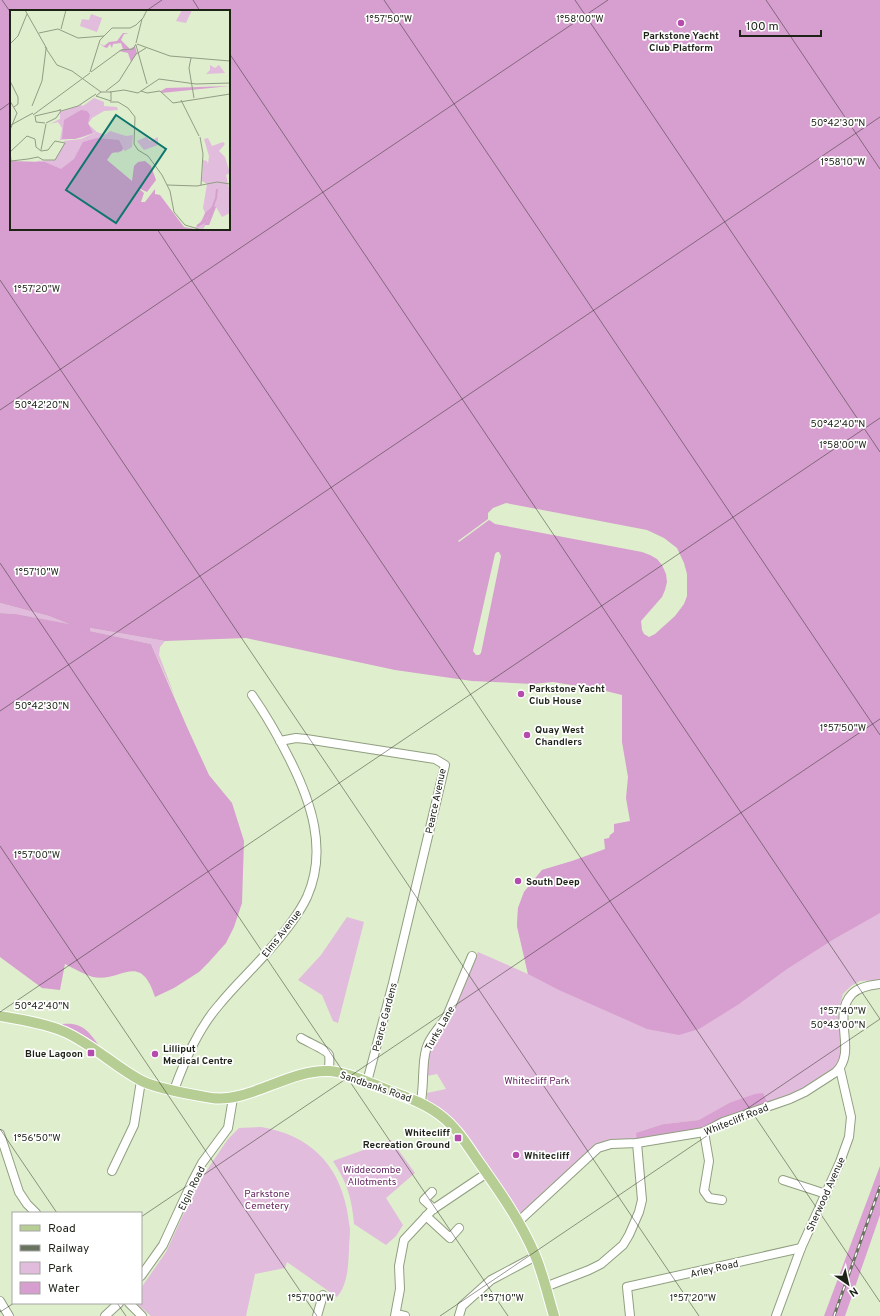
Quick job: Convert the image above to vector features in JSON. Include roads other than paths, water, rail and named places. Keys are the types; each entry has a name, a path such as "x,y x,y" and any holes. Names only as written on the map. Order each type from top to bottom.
{"main road":[{"name":"Sandbanks Road","path":"0,1016 52,1027 65,1032 81,1040 141,1081 212,1098 233,1098 298,1076 329,1071 342,1073 421,1102 445,1118 460,1135 519,1221 536,1256 554,1316"}],"street":[{"name":"Elms Avenue","path":"174,1090 193,1045 205,1024 218,1005 271,948 290,925 300,910 312,884 317,858 316,832 305,792 280,741 252,695"},
{"name":"Pearce Avenue","path":"280,741 295,738 306,739 435,759 445,765 399,953"},
{"name":"Pearce Gardens","path":"367,1082 399,953"},
{"name":"Turks Lane","path":"421,1102 423,1088 423,1059 425,1051 434,1033 447,1016 472,956"},
{"path":"840,1069 846,1055 843,1009 847,999 856,989 873,984 880,984"},
{"path":"301,1038 310,1045 327,1052 329,1055 329,1071"},
{"name":"Whitecliff Road","path":"519,1221 598,1148 611,1144 637,1143 704,1132 723,1122 800,1094 840,1069"},
{"name":"Sherwood Avenue","path":"776,1316 801,1248 840,1162 849,1137 851,1117 840,1069"},
{"path":"112,1171 134,1125 141,1081"},
{"name":"Elgin Road","path":"142,1275 163,1245 202,1164 228,1128 233,1098"},
{"path":"704,1132 709,1161 704,1191 709,1198 722,1200"},
{"path":"0,1134 19,1192 27,1204 35,1212"},
{"path":"545,1287 601,1264 623,1245 630,1236 642,1200 637,1143"},
{"path":"404,1316 395,1315 400,1289 399,1266 404,1240 434,1209 487,1173"},
{"path":"784,1180 826,1194"},
{"path":"418,1207 432,1192"},
{"path":"424,1200 434,1209"},
{"path":"426,1216 450,1238 459,1228"},
{"name":"Arley Road","path":"630,1316 627,1287 801,1248"},
{"path":"459,1316 462,1306 492,1280 536,1256"},
{"path":"317,1316 322,1295"},
{"path":"0,1301 9,1316"},
{"path":"105,1316 118,1304"},
{"path":"130,1304 142,1316"}],"water":[{"path":"0,0 880,0 880,913 834,939 787,969 739,1004 699,1029 679,1035 647,1029 559,990 528,974 517,926 518,908 524,892 542,870 605,849 604,839 609,838 614,832 614,824 630,821 626,798 628,777 622,742 622,695 602,690 553,682 533,684 472,681 395,670 246,638 165,641 90,628 90,631 151,644 209,775 232,803 244,841 242,903 234,927 226,943 209,962 199,972 174,988 155,997 149,983 143,975 136,972 129,972 103,978 93,977 65,964 60,990 42,988 0,957 0,613 16,614 69,624 49,616 0,603"}],"railway":[{"path":"834,1316 880,1187"}],"place":[{"name":"Parkstone Yacht Club Platform","path":"681,23"},
{"name":"Parkstone Yacht Club House","path":"521,694"},
{"name":"Quay West Chandlers","path":"527,735"},
{"name":"South Deep","path":"518,881"},
{"name":"Blue Lagoon","path":"91,1053"},
{"name":"Lilliput Medical Centre","path":"155,1054"},
{"name":"Whitecliff Recreation Ground","path":"458,1138"},
{"name":"Whitecliff","path":"516,1155"}],"park label":[{"name":"Whitecliff Park","path":"537,1080"},
{"name":"Widdecombe Allotments","path":"372,1174"},
{"name":"Parkstone Cemetery","path":"267,1198"}]}
